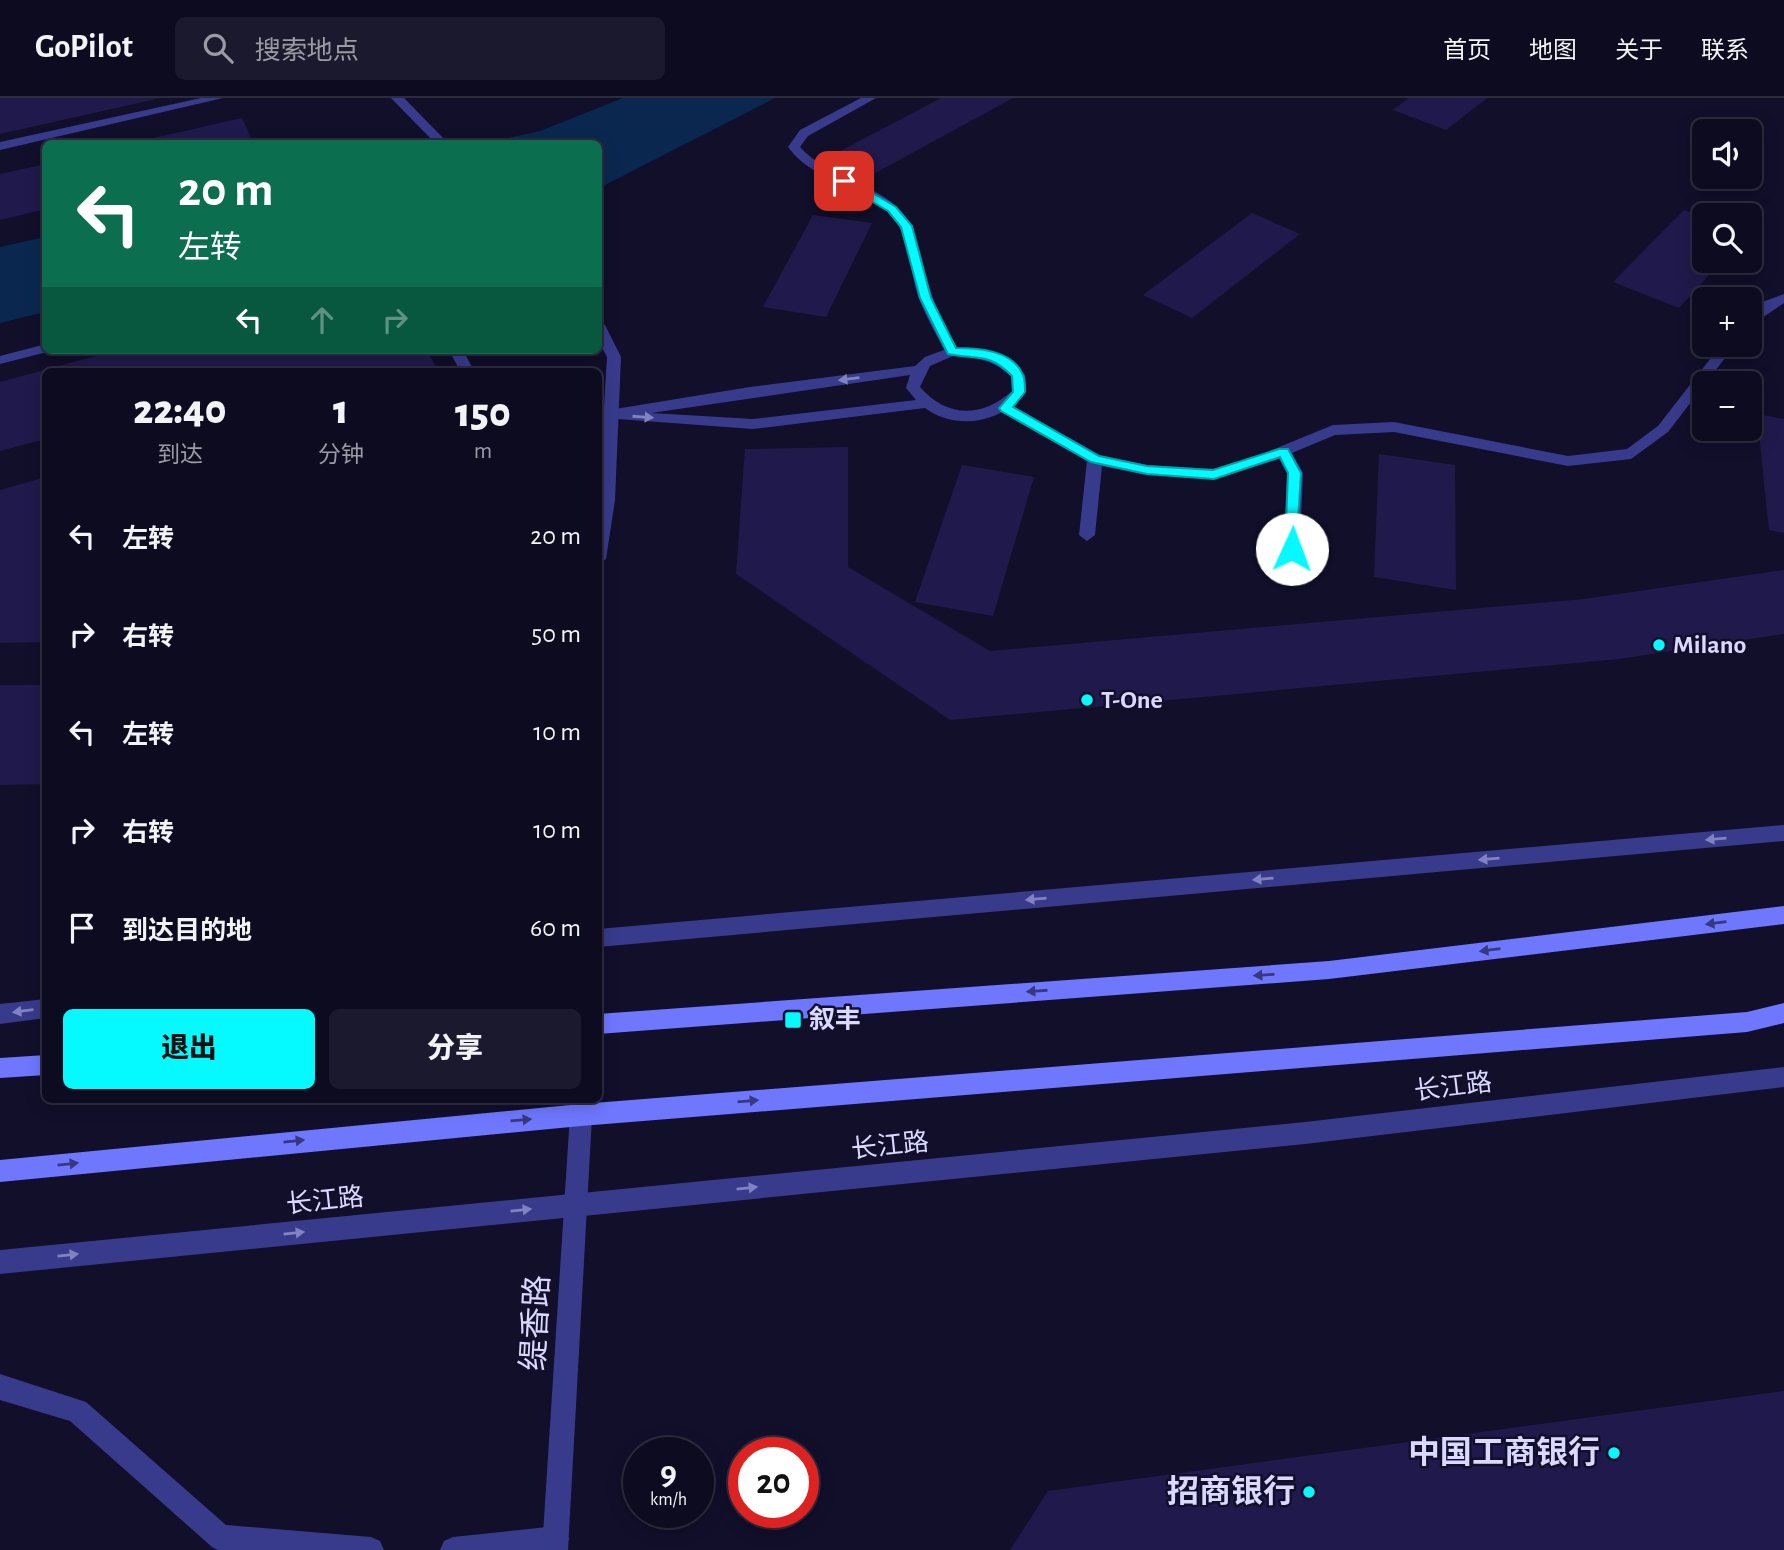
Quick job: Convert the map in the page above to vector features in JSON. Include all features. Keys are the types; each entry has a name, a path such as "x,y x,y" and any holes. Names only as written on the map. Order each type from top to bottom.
{"main road":[{"path":"602,1024 1329,970 1784,915"},
{"name":"长江路","path":"0,1171 582,1107 1747,1022 1784,1013"},
{"path":"0,1068 42,1065"}],"street":[{"path":"0,146 217,98"},
{"path":"397,98 439,140"},
{"path":"870,98 804,133 793,147 803,160 864,191 892,209 907,226 926,298 952,352"},
{"path":"1762,311 1784,298"},
{"path":"602,333 614,357 606,425 607,500 602,533"},
{"path":"0,360 42,349"},
{"path":"952,352 979,352 1003,360 1018,375 1019,392 1006,408 979,417 949,415 924,404 753,424 606,425 750,392 917,370 931,358 952,352"},
{"path":"1006,408 1095,459 1147,470 1214,474 1283,452 1333,430 1394,427 1567,461 1631,454 1663,429 1719,357"},
{"path":"917,370 914,388 924,404"},
{"path":"1283,452 1295,473 1292,549"},
{"path":"1087,535 1095,459"},
{"path":"602,938 1784,833"},
{"path":"0,1014 42,1009"},
{"name":"长江路","path":"0,1262 1305,1133 1784,1077"},
{"name":"缇香路","path":"556,1544 582,1107"},
{"path":"0,1387 77,1411 221,1538 371,1550"},
{"path":"453,1550 556,1544"}],"water":[{"path":"623,98 775,98 602,186 602,140 500,140 540,131"},
{"path":"42,238 42,313 0,323 0,247"}],"building":[{"path":"0,98 156,98 156,99 0,134"},
{"path":"941,98 1013,98 868,177 829,157"},
{"path":"1409,98 1487,98 1446,130 1393,110"},
{"path":"242,118 252,140 145,140"},
{"path":"42,165 42,210 0,220 0,174"},
{"path":"1684,210 1692,213 1692,273 1711,273 1698,287 1692,287 1692,294 1679,308 1613,282"},
{"path":"1252,213 1300,234 1192,318 1143,295"},
{"path":"813,215 872,223 826,317 763,307"},
{"path":"103,354 429,354 436,368 52,368"},
{"path":"42,371 42,440 0,451 0,382"},
{"path":"1762,415 1784,419 1784,533 1769,530 1760,441 1762,441"},
{"path":"848,447 848,567 990,651 1584,599 1784,570 1784,634 1619,659 950,720 736,574 745,449"},
{"path":"1379,454 1455,465 1456,590 1374,577"},
{"path":"962,465 1034,477 993,616 915,602"},
{"path":"42,478 42,642 0,643 0,490"},
{"path":"0,685 42,685 42,784 0,785"},
{"path":"1784,1391 1784,1550 1010,1550 1048,1491"}],"place":[{"name":"Milano","path":"1659,645"},
{"name":"T-One","path":"1087,700"},
{"name":"叙丰","path":"793,1020"},
{"name":"中国工商银行","path":"1614,1453"},
{"name":"招商银行","path":"1309,1492"}],"route":[{"path":"844,181 892,209 907,226 926,298 952,352 979,352 1003,360 1018,375 1019,392 1006,408 1095,459 1147,470 1214,474 1283,452 1295,473 1292,549"}]}
